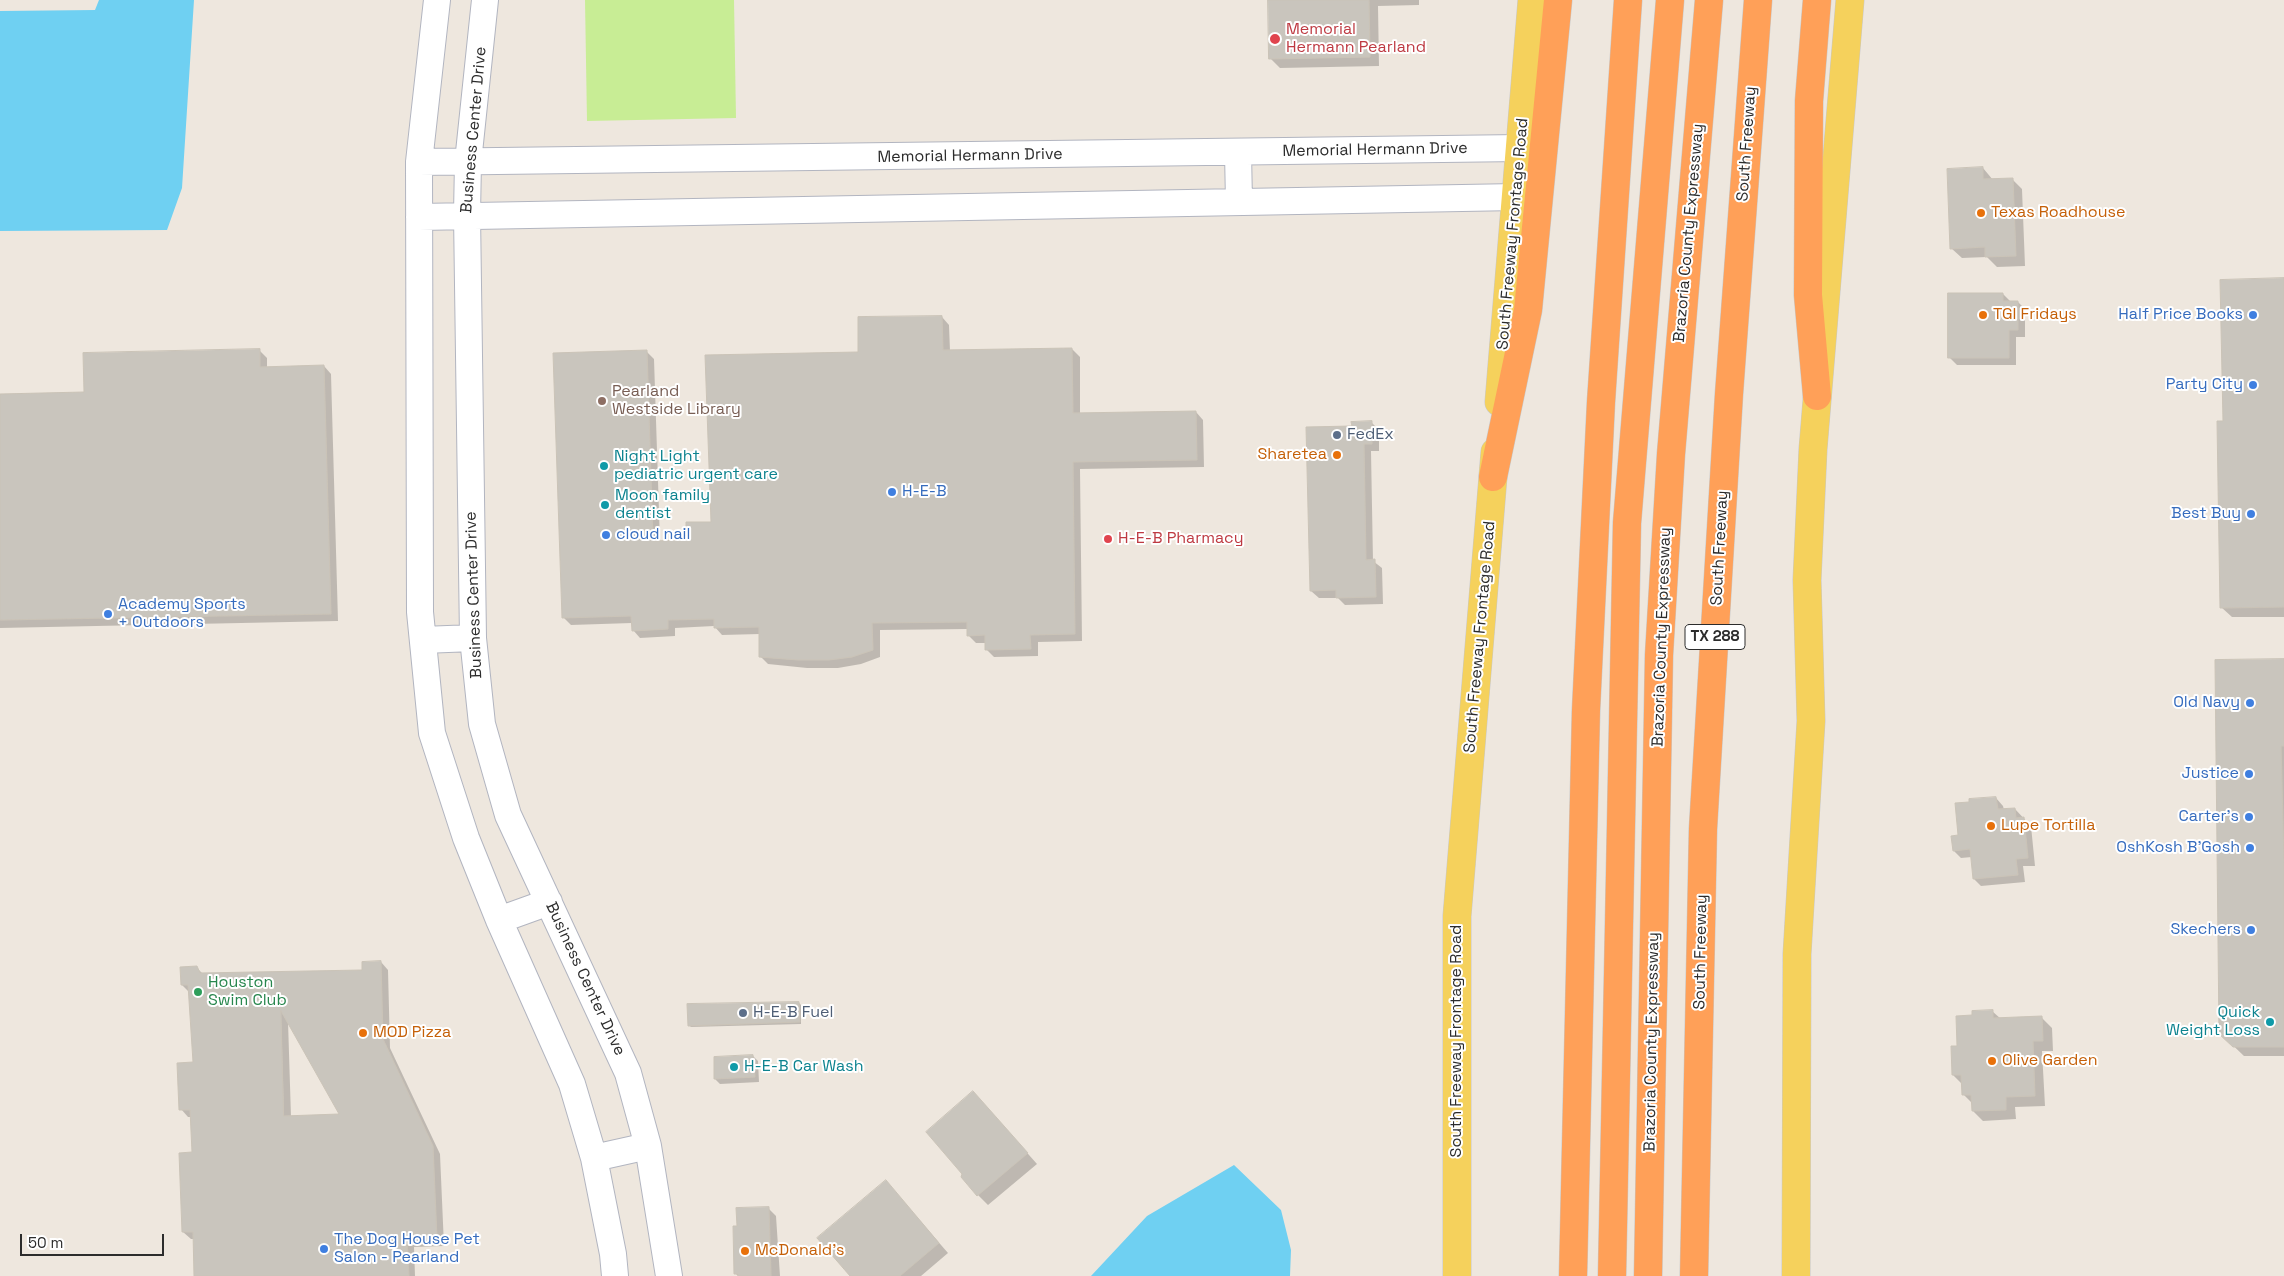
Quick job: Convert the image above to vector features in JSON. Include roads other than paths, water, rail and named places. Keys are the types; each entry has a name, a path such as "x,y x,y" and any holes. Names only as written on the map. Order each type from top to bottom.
{"highway":[{"path":"1493,477 1528,310 1558,0"},
{"path":"1573,1276 1586,710 1601,402 1628,0"},
{"path":"1612,1276 1627,523 1670,0"},
{"name":"Brazoria County Expressway","path":"1648,1276 1659,655 1672,444 1709,0"},
{"name":"South Freeway","path":"1694,1276 1703,828 1729,394 1758,0"},
{"path":"1817,0 1809,101 1808,276 1817,396"}],"main road":[{"name":"South Freeway Frontage Road","path":"1457,1276 1457,916 1532,0"},
{"path":"1796,1276 1797,954 1811,721 1807,580 1817,396 1850,0"}],"street":[{"path":"437,0 419,162 420,602 432,733 466,838 499,920 572,1084 594,1158 613,1254 615,1276"},
{"name":"Business Center Drive","path":"485,0 468,162 466,214 473,638 482,724 508,814 628,1073 648,1146 669,1276"},
{"name":"Memorial Hermann Drive","path":"419,162 1521,148"},
{"path":"1238,152 1239,202"},
{"path":"419,217 466,214 1516,197"},
{"path":"423,640 473,638"},
{"path":"499,920 549,902"},
{"path":"594,1158 648,1146"}],"water":[{"path":"99,0 194,0 182,188 167,230 0,231 0,11 95,10"},
{"path":"1234,1165 1281,1210 1291,1250 1290,1276 1091,1276 1147,1216"}],"place":[{"name":"Memorial Hermann Pearland","path":"1275,39"},
{"name":"Texas Roadhouse","path":"1981,213"},
{"name":"TGI Fridays","path":"1983,315"},
{"name":"Half Price Books","path":"2253,315"},
{"name":"Party City","path":"2253,385"},
{"name":"Pearland Westside Library","path":"602,401"},
{"name":"FedEx","path":"1337,435"},
{"name":"Sharetea","path":"1337,455"},
{"name":"Night Light pediatric urgent care","path":"604,466"},
{"name":"H-E-B","path":"892,492"},
{"name":"Moon family dentist","path":"605,505"},
{"name":"Best Buy","path":"2251,514"},
{"name":"cloud nail","path":"606,535"},
{"name":"H-E-B Pharmacy","path":"1108,539"},
{"name":"Academy Sports + Outdoors","path":"108,614"},
{"name":"Old Navy","path":"2250,703"},
{"name":"Justice","path":"2249,774"},
{"name":"Carter's","path":"2249,817"},
{"name":"Lupe Tortilla","path":"1991,826"},
{"name":"OshKosh B'Gosh","path":"2250,848"},
{"name":"Skechers","path":"2251,930"},
{"name":"Houston Swim Club","path":"198,992"},
{"name":"H-E-B Fuel","path":"743,1013"},
{"name":"Quick Weight Loss","path":"2270,1022"},
{"name":"MOD Pizza","path":"363,1033"},
{"name":"Olive Garden","path":"1992,1061"},
{"name":"H-E-B Car Wash","path":"734,1067"},
{"name":"The Dog House Pet Salon - Pearland","path":"324,1249"},
{"name":"McDonald's","path":"745,1251"}]}
